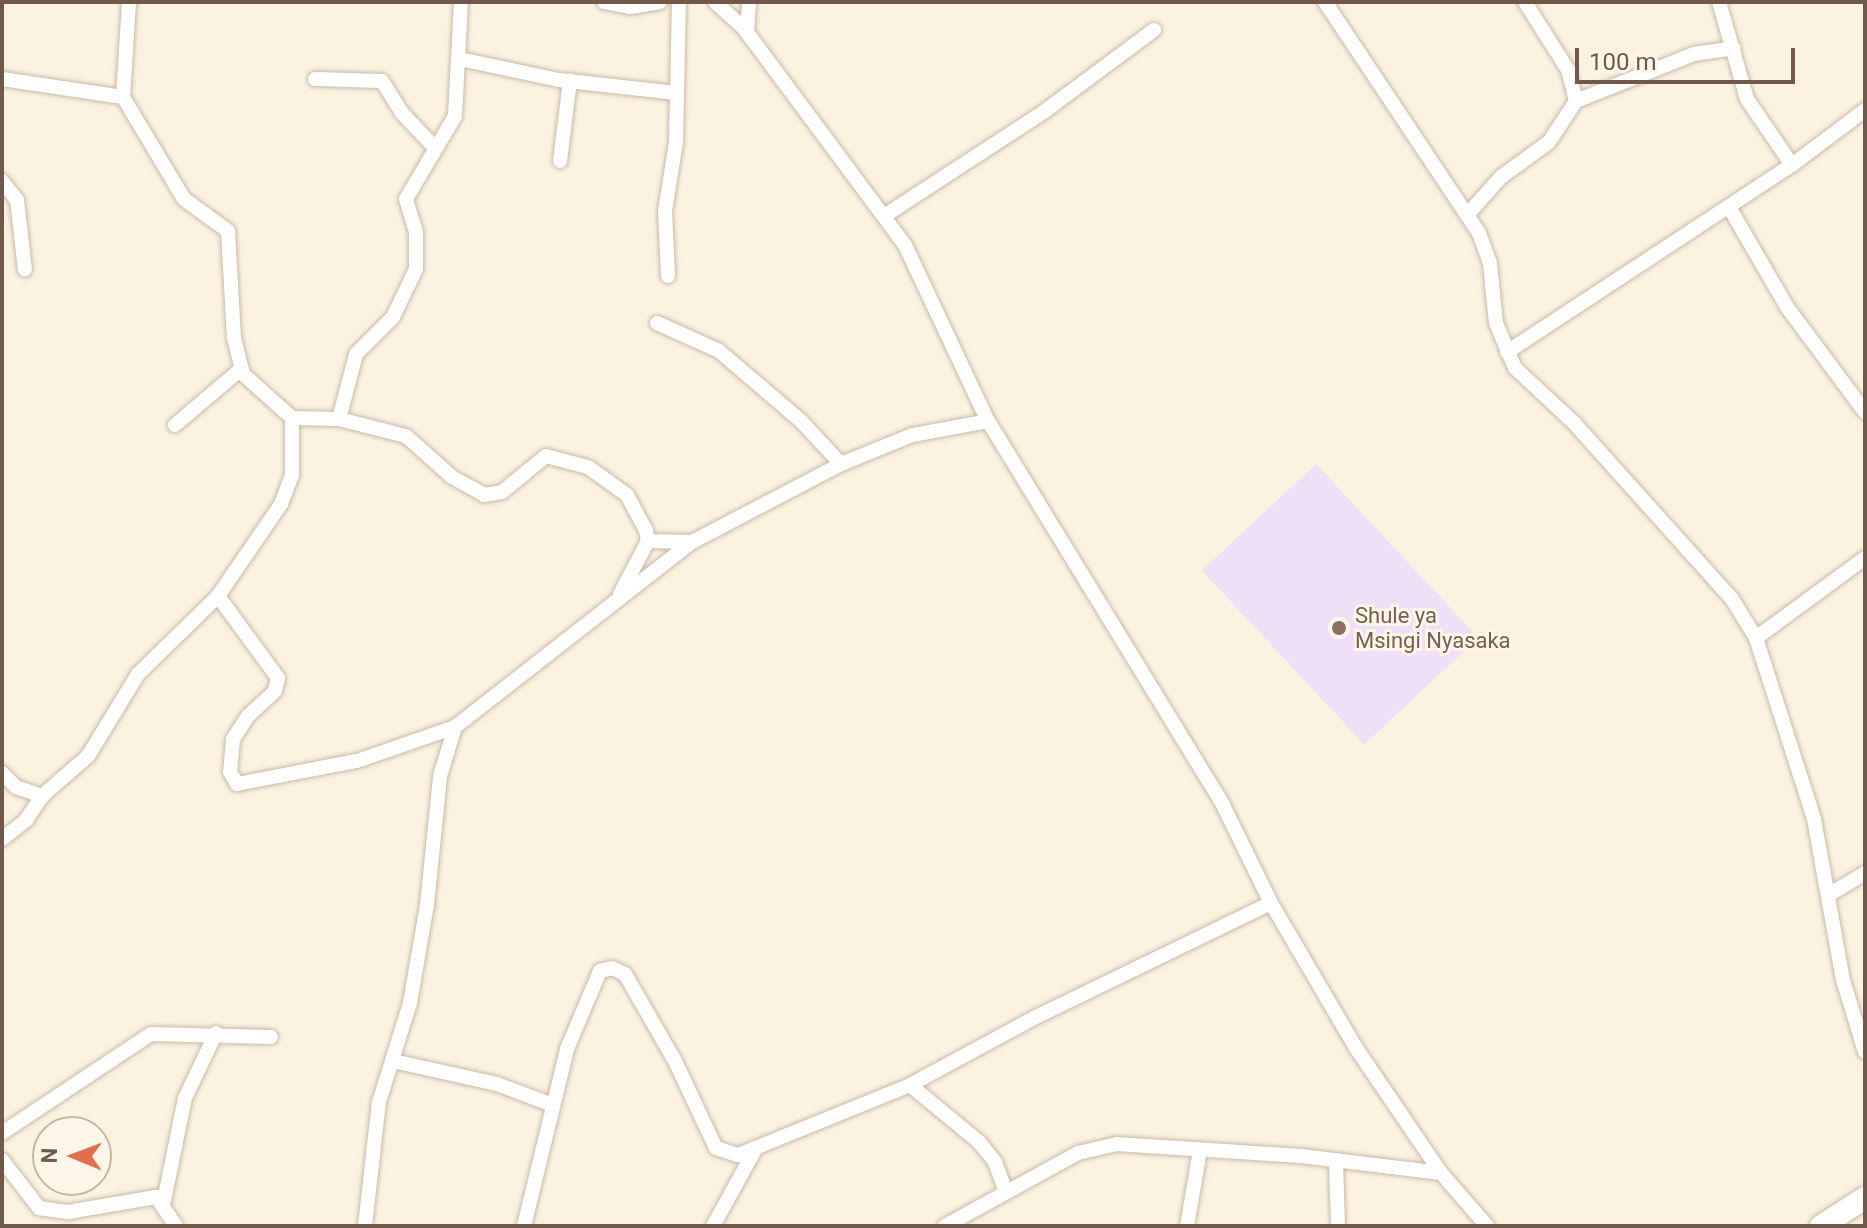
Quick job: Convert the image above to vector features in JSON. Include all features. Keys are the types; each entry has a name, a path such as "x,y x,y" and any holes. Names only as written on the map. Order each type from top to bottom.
{"main road":[{"path":"1821,1226 1865,1198"}],"street":[{"path":"129,2 123,97 184,199 228,231 241,369 256,389 292,418 339,419 406,436 452,477 484,495 502,492 546,456 565,457 627,495 648,541"},
{"path":"339,419 356,354 393,317 408,291 417,251 406,199 455,116 461,2"},
{"path":"604,2 630,7 660,2"},
{"path":"668,276 665,211 673,170 679,2"},
{"path":"715,2 747,32 905,245 988,421 1223,805 1271,903 1356,1048 1441,1173 1487,1226"},
{"path":"747,32 749,2"},
{"path":"1325,2 1468,214 1486,249 1494,313 1507,352 1522,377 1574,423 1732,599 1756,638 1814,819 1830,894 1843,980 1865,1052"},
{"path":"1525,2 1568,70 1576,101"},
{"path":"1719,2 1747,99 1792,165"},
{"path":"884,216 1045,111 1154,30"},
{"path":"1468,214 1501,177 1549,142 1576,101 1694,54 1734,48"},
{"path":"460,59 570,81 676,93"},
{"path":"2,79 123,97"},
{"path":"315,79 382,81 401,112 435,148"},
{"path":"560,161 570,81"},
{"path":"1507,352 1792,165 1863,113"},
{"path":"2,181 17,200 25,270"},
{"path":"1729,207 1787,307 1865,412"},
{"path":"657,323 719,351 801,421 841,464"},
{"path":"175,425 241,369"},
{"path":"2,839 26,820 42,796 104,736 122,698 162,645 218,596 289,488 292,418"},
{"path":"218,596 278,678 275,691 248,716 233,739 230,772 237,784 357,761 455,727 692,542 841,464 912,435 988,421"},
{"path":"648,541 692,542"},
{"path":"618,598 648,541"},
{"path":"1756,638 1865,558"},
{"path":"365,1226 379,1102 393,1061 427,905 440,776 455,727"},
{"path":"2,773 16,787 42,796"},
{"path":"1830,894 1865,873"},
{"path":"524,1226 553,1105 587,994 600,971 612,968 625,974 716,1148 738,1155 910,1085 1036,1017 1271,903"},
{"path":"2,1133 140,1038 166,1031 271,1037"},
{"path":"176,1226 164,1201 185,1098 216,1033"},
{"path":"393,1061 497,1084 553,1105"},
{"path":"910,1085 979,1142 995,1162 1005,1189"},
{"path":"945,1226 1005,1189 1097,1146 1200,1151 1441,1173"},
{"path":"713,1226 756,1148"},
{"path":"1187,1226 1200,1151"},
{"path":"2,1160 31,1202 52,1212 146,1196 164,1201"},
{"path":"1336,1162 1338,1226"}],"shaded area":[{"path":"1316,464 1478,638 1364,744 1202,570"}],"place":[{"name":"Shule ya Msingi Nyasaka","path":"1339,628"}]}
